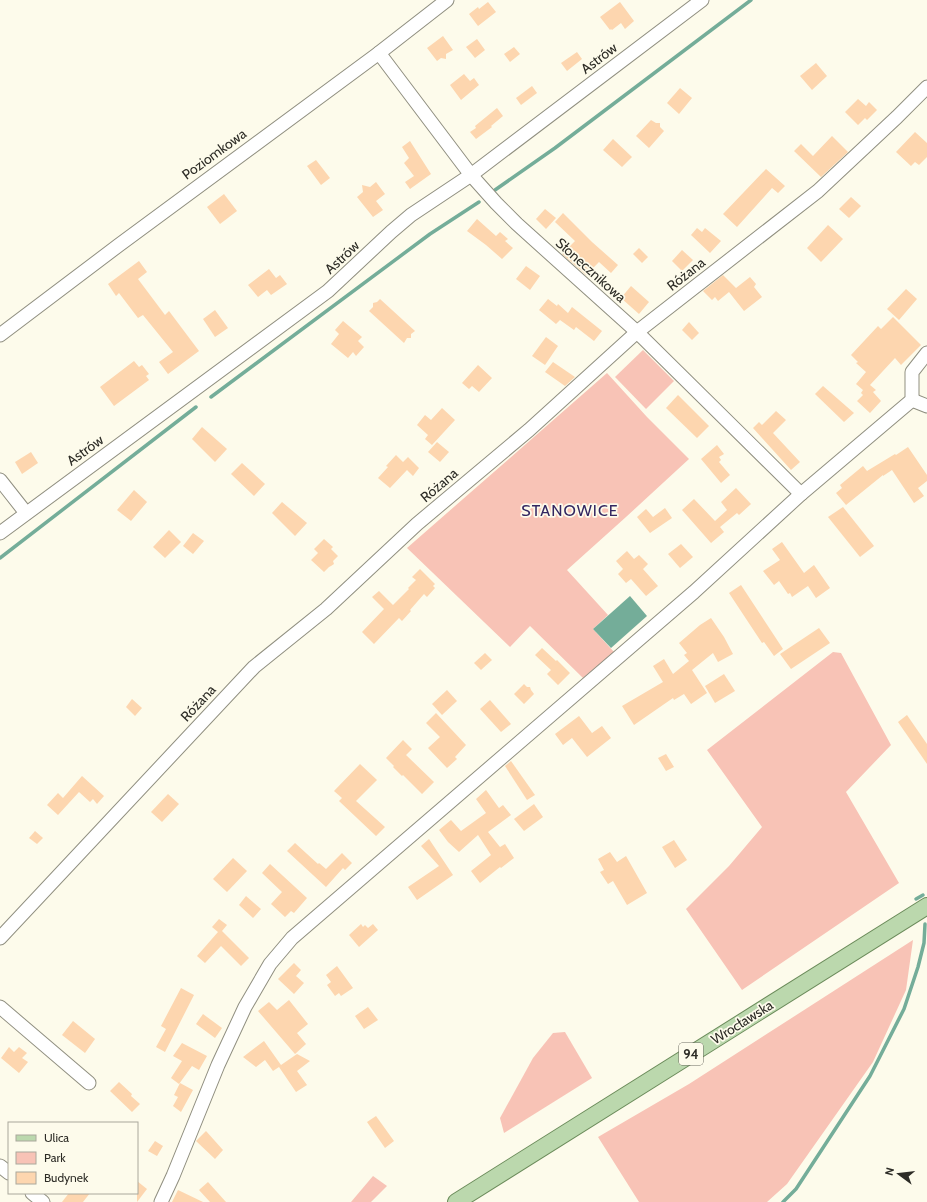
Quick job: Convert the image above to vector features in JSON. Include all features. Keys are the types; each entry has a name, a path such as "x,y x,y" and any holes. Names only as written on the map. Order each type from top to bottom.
{"main road":[{"name":"Wrocławska","path":"456,1202 927,906"}],"street":[{"name":"Poziomkowa","path":"0,335 118,245 379,53 447,0"},
{"name":"Astrów","path":"0,533 328,292 391,232 411,216 471,175 702,0"},
{"name":"Słonecznikowa","path":"379,53 471,175 496,204 637,332 802,494"},
{"name":"Różana","path":"0,938 254,666 326,609 417,524 530,430 637,332 818,191 927,87"},
{"path":"161,1202 218,1065 245,1007 270,964 292,938 688,597 802,494 912,400 912,372 927,353"},
{"path":"912,400 927,406"},
{"path":"0,480 26,513"},
{"path":"0,1007 90,1083"},
{"path":"0,1166 8,1172"},
{"path":"33,1194 43,1202"}],"green space":[{"path":"643,350 674,381 646,409 615,377"},
{"path":"607,373 647,417 689,459 567,570 608,615 593,629 614,652 583,678 530,626 510,647 407,548"},
{"path":"833,652 841,653 891,745 846,792 899,883 742,990 686,909 729,866 762,827 707,750"},
{"path":"913,940 906,990 873,1062 787,1184 767,1202 639,1202 598,1137 689,1084"},
{"path":"565,1032 592,1078 504,1133 500,1118 533,1058 553,1033"},
{"path":"373,1176 387,1186 371,1202 351,1202"}],"shaded area":[{"path":"630,596 647,616 611,648 593,629"}],"building":[{"path":"488,2 496,12 478,26 469,14"},
{"path":"620,2 634,21 625,29 621,23 610,30 600,17"},
{"path":"443,36 453,50 446,54 446,59 441,58 437,61 427,48"},
{"path":"477,39 485,50 475,58 466,47"},
{"path":"514,47 520,54 510,62 504,54"},
{"path":"577,52 582,59 567,71 561,63"},
{"path":"816,63 827,76 812,90 800,76"},
{"path":"464,74 470,81 474,78 479,85 461,100 450,85"},
{"path":"532,86 537,93 521,105 516,98"},
{"path":"680,88 692,98 679,114 667,103"},
{"path":"858,99 866,106 869,102 877,110 867,120 865,118 858,125 845,112"},
{"path":"497,108 503,116 491,126 492,127 476,139 470,132"},
{"path":"651,120 656,123 660,123 660,127 664,131 649,148 636,136"},
{"path":"915,132 927,143 927,157 919,165 915,162 911,166 896,152"},
{"path":"832,136 848,152 821,177 794,151 801,144 813,156"},
{"path":"613,139 632,157 622,167 603,150"},
{"path":"410,141 431,174 410,189 405,182 414,176 404,163 409,158 402,147"},
{"path":"316,160 330,178 321,185 307,166"},
{"path":"766,169 785,186 778,193 772,188 737,227 723,214"},
{"path":"376,182 385,194 376,201 383,210 373,217 357,197 363,192 362,185 370,187"},
{"path":"224,194 237,211 220,224 207,207"},
{"path":"851,197 861,206 849,218 839,209"},
{"path":"545,209 556,218 546,229 536,219"},
{"path":"563,213 618,265 611,273 599,262 586,275 562,254 575,241 555,222"},
{"path":"477,219 496,236 500,232 508,239 505,241 513,248 502,259 467,231"},
{"path":"828,225 843,239 821,262 807,248"},
{"path":"697,228 702,232 705,228 721,241 710,253 691,235"},
{"path":"639,248 648,257 642,263 633,254"},
{"path":"682,250 693,260 682,271 672,261"},
{"path":"139,261 147,272 138,279 165,315 169,311 199,351 168,374 159,362 173,352 143,315 138,318 119,293 116,296 108,284"},
{"path":"526,266 540,276 530,290 516,279"},
{"path":"269,269 276,278 280,275 287,284 271,295 267,290 258,297 248,285"},
{"path":"723,275 736,288 750,277 756,284 754,287 762,297 744,311 729,292 718,301 715,297 712,300 703,291"},
{"path":"631,286 649,302 639,314 621,298"},
{"path":"906,289 917,299 899,320 887,309"},
{"path":"380,299 415,331 411,334 411,338 407,338 404,343 369,311 373,307 373,303"},
{"path":"548,299 557,306 558,304 568,313 572,307 602,331 594,341 576,327 574,330 560,320 556,324 539,310"},
{"path":"215,310 228,328 215,337 203,319"},
{"path":"893,317 921,345 901,365 895,358 870,385 876,390 873,392 881,401 870,413 857,401 863,395 861,393 863,390 856,384 866,372 856,363 858,362 851,355 878,326 881,329"},
{"path":"343,321 362,337 358,341 364,347 356,356 353,352 348,358 331,344 339,334 335,330"},
{"path":"689,322 699,333 692,340 682,330"},
{"path":"546,337 558,346 545,365 532,356"},
{"path":"134,361 139,367 142,365 149,374 146,376 149,380 114,406 100,387"},
{"path":"553,362 575,377 565,386 545,372"},
{"path":"478,365 492,378 479,392 472,386 469,389 462,383"},
{"path":"823,386 854,413 844,422 815,394"},
{"path":"678,395 709,426 697,438 666,408"},
{"path":"442,408 455,420 432,445 425,439 428,435 417,425 425,415 431,420"},
{"path":"776,411 786,420 773,433 800,462 791,470 753,428 759,422 762,425"},
{"path":"202,427 227,449 215,462 192,439"},
{"path":"437,442 449,452 440,462 428,452"},
{"path":"717,445 724,454 719,457 721,460 719,462 730,475 721,483 701,459"},
{"path":"908,447 927,475 927,481 918,488 924,496 914,503 892,470 883,475 846,505 836,493 842,488 840,485 863,466 867,471"},
{"path":"31,452 38,463 22,474 15,462"},
{"path":"396,455 403,462 408,457 419,468 413,476 407,470 390,488 378,478"},
{"path":"242,463 265,484 254,496 231,474"},
{"path":"736,488 751,504 739,515 737,513 720,527 724,532 711,543 682,510 694,499 715,521 727,510 721,502"},
{"path":"134,490 147,502 131,521 117,510"},
{"path":"282,502 307,523 295,536 272,513"},
{"path":"843,507 874,546 860,557 828,517"},
{"path":"665,508 672,518 650,533 637,517 646,509 653,517"},
{"path":"169,530 181,542 165,558 153,547"},
{"path":"193,533 204,541 193,554 183,546"},
{"path":"324,539 333,547 331,549 338,556 333,561 334,564 324,572 311,560 318,553 314,549"},
{"path":"782,542 804,573 814,565 830,588 816,598 808,586 792,597 790,593 788,594 779,581 774,585 763,571 780,560 772,549"},
{"path":"681,544 693,557 680,568 668,554"},
{"path":"627,551 634,559 639,555 648,564 643,569 658,586 646,596 631,579 626,583 618,574 623,569 616,561"},
{"path":"420,569 435,584 433,586 435,588 427,597 424,594 402,621 399,618 374,644 362,632 384,609 372,597 379,591 393,605 416,580 412,577"},
{"path":"741,585 783,649 774,656 764,642 762,643 729,593"},
{"path":"711,618 733,654 718,662 713,653 692,670 707,693 691,704 684,694 674,700 673,698 634,725 622,706 663,682 653,666 664,659 673,674 689,661 684,655 687,653 679,643 700,625"},
{"path":"819,628 830,643 791,669 780,654"},
{"path":"542,648 570,673 558,685 547,674 551,670 535,655"},
{"path":"485,653 492,660 481,670 474,663"},
{"path":"724,674 735,691 715,703 705,686"},
{"path":"524,684 527,687 530,687 534,694 524,704 514,694"},
{"path":"447,690 457,701 442,715 432,704"},
{"path":"132,699 142,708 135,716 126,707"},
{"path":"490,700 511,724 501,732 480,709"},
{"path":"436,713 466,745 455,757 457,759 447,768 428,748 440,737 426,723"},
{"path":"907,715 927,744 927,764 898,722"},
{"path":"579,716 592,733 602,726 611,738 587,757 572,738 563,745 555,734"},
{"path":"403,740 412,749 406,755 434,782 422,794 393,767 394,766 386,758"},
{"path":"666,754 674,767 666,771 658,758"},
{"path":"511,761 535,795 527,800 505,766"},
{"path":"360,764 377,780 356,801 385,827 376,836 339,801 342,798 334,791"},
{"path":"82,776 104,796 97,804 93,799 90,802 79,792 58,815 47,805 58,793 63,798"},
{"path":"486,790 499,808 503,805 511,815 488,832 500,847 505,844 514,858 480,883 471,871 491,855 478,835 459,852 448,842 439,830 451,820 461,831 486,813 476,799"},
{"path":"168,794 179,804 162,822 151,812"},
{"path":"534,804 543,817 524,831 514,819"},
{"path":"35,831 43,838 37,844 29,838"},
{"path":"429,839 453,875 417,900 408,887 439,866 421,846"},
{"path":"674,840 687,860 675,868 662,847"},
{"path":"295,843 318,864 319,863 326,869 342,853 352,863 345,870 343,868 326,887 287,851"},
{"path":"610,852 617,862 626,856 647,893 627,905 613,881 608,884 600,872 604,870 598,859"},
{"path":"233,858 247,871 227,892 213,879"},
{"path":"270,864 307,898 294,913 291,911 285,917 271,904 282,892 262,873"},
{"path":"246,896 261,909 253,918 239,905"},
{"path":"219,919 227,925 222,931 249,958 241,966 221,946 205,963 197,956 218,932 212,927"},
{"path":"361,924 363,927 365,925 368,928 373,924 378,930 359,947 349,935"},
{"path":"294,963 301,970 296,976 304,983 294,994 278,979"},
{"path":"337,966 353,988 341,996 339,993 335,996 327,985 331,982 326,975"},
{"path":"181,988 194,995 165,1052 156,1047 166,1029 161,1026"},
{"path":"289,1000 308,1024 297,1033 306,1044 295,1054 258,1011 269,1002 277,1010"},
{"path":"368,1007 378,1020 364,1029 355,1016"},
{"path":"203,1014 222,1028 215,1038 196,1024"},
{"path":"73,1021 95,1039 85,1053 62,1035"},
{"path":"264,1041 281,1065 297,1054 310,1061 297,1071 307,1085 296,1092 279,1067 273,1071 265,1060 256,1067 243,1057"},
{"path":"182,1043 207,1056 199,1070 192,1066 179,1084 171,1078 182,1061 173,1056"},
{"path":"9,1047 14,1052 19,1047 27,1053 22,1058 28,1062 19,1073 1,1058"},
{"path":"119,1082 140,1104 132,1112 110,1091"},
{"path":"180,1083 193,1090 181,1112 173,1106 178,1097 174,1095"},
{"path":"376,1116 394,1141 385,1148 367,1122"},
{"path":"206,1131 223,1150 215,1159 196,1141"},
{"path":"155,1141 163,1146 157,1156 148,1151"},
{"path":"138,1182 147,1189 137,1202 138,1194"},
{"path":"208,1182 226,1202 210,1202 199,1190"},
{"path":"178,1190 203,1202 172,1202"},
{"path":"68,1194 89,1194 83,1202 62,1202"}],"waterway":[{"path":"495,190 555,148 751,0"},
{"path":"211,397 430,234 479,202"},
{"path":"0,558 196,407"},
{"path":"916,899 923,895"},
{"path":"783,1202 796,1189 870,1076 904,1009 918,967 924,943 925,924"}],"district":[{"name":"STANOWICE","path":"570,510"}]}
